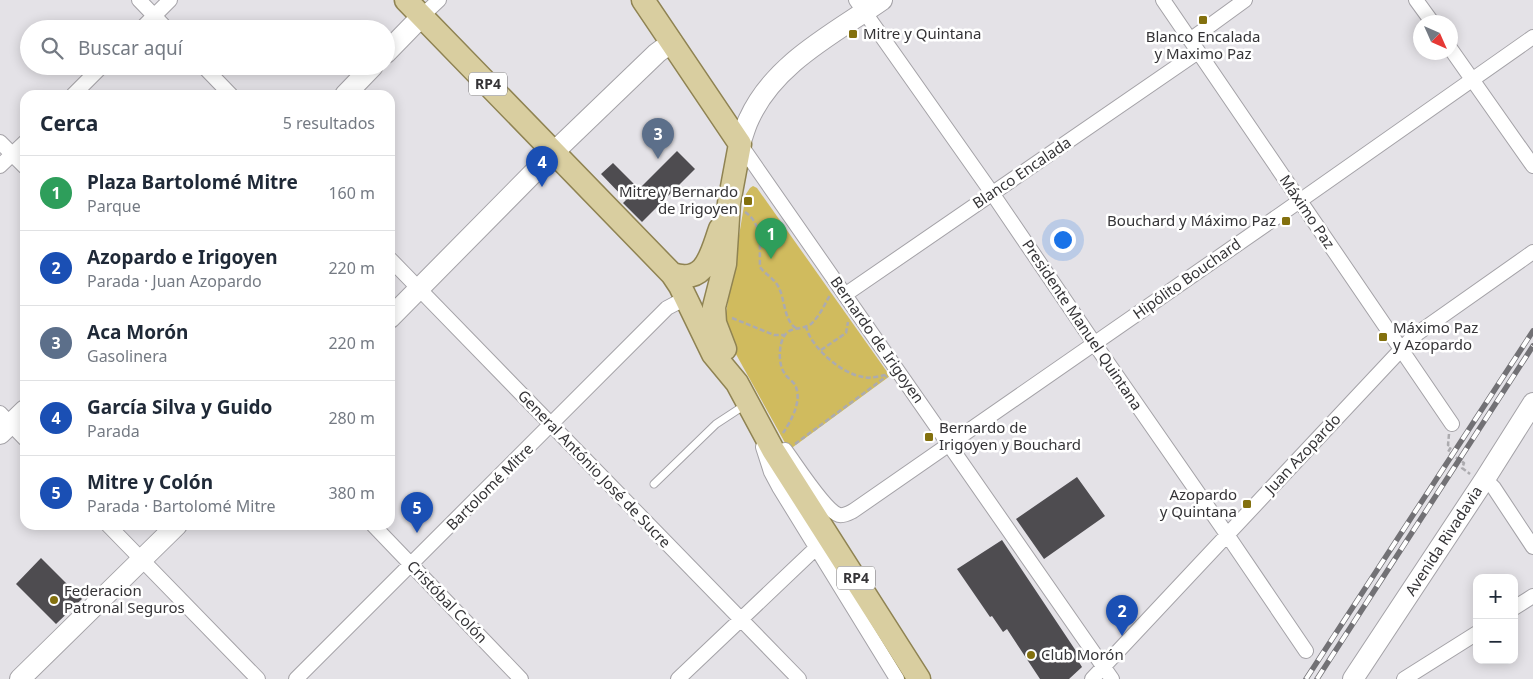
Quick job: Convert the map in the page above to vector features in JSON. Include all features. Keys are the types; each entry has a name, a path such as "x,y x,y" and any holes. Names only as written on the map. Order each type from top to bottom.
{"main road":[{"name":"RP4","path":"406,0 672,274 714,354 737,383 791,478 919,679"},
{"name":"Bernardo de Irigoyen","path":"643,0 740,144"},
{"name":"RP4","path":"737,383 714,316 715,300 726,252 729,202 740,144"},
{"path":"672,274 686,277 699,274 704,268 729,202"}],"street":[{"path":"139,0 158,20"},
{"path":"150,20 170,0"},
{"path":"395,44 439,0"},
{"path":"740,144 748,119 771,84 860,6 882,0"},
{"name":"Máximo Paz","path":"1163,0 1452,424"},
{"path":"1190,40 1245,0"},
{"path":"1416,0 1427,15"},
{"name":"Presidente Manuel Quintana","path":"860,6 992,193 1306,651"},
{"name":"Hipólito Bouchard","path":"782,446 826,506 839,515 854,511 1533,37"},
{"path":"395,313 554,152 657,53 672,42"},
{"name":"Blanco Encalada","path":"846,294 1198,52"},
{"path":"1458,58 1533,166"},
{"path":"78,90 93,75"},
{"path":"212,75 226,90"},
{"path":"350,90 364,75"},
{"path":"0,142 20,162"},
{"name":"Bernardo de Irigoyen","path":"740,144 846,294 892,371 949,445 1112,679"},
{"path":"0,166 20,147"},
{"name":"Juan Azopardo","path":"1092,679 1418,333 1533,252"},
{"name":"General António José de Sucre","path":"395,264 799,679"},
{"name":"Bartolomé Mitre","path":"296,679 667,308 686,298"},
{"name":"Avenida Rivadavia","path":"1353,679 1533,403"},
{"path":"751,409 782,446"},
{"path":"751,409 771,472 897,679"},
{"path":"20,413 3,424 20,436"},
{"path":"1485,479 1494,488 1533,547"},
{"path":"113,530 258,679"},
{"path":"20,679 172,530"},
{"name":"Cristóbal Colón","path":"378,530 521,679"},
{"path":"678,679 816,548"},
{"path":"1518,605 1533,596"},
{"path":"1404,679 1473,635"}],"lane":[{"path":"654,484 716,424 751,409"}],"path":[{"path":"729,202 750,215 755,221 759,230 760,267 779,287 789,320 796,328"},
{"path":"782,446 797,404 798,393 795,385 785,374 781,365 779,355 784,335 788,331 812,323 837,282"},
{"path":"821,350 846,333 848,322 859,314"},
{"path":"714,316 725,315 774,335 784,335"},
{"path":"806,326 811,339 821,350 839,366 853,375 865,378 892,371"},
{"path":"782,446 892,371"},
{"path":"1452,424 1448,432 1450,439 1448,445 1451,447 1448,452 1464,464 1462,468 1472,476 1485,479"}],"shaded area":[{"path":"753,186 757,188 890,376 789,450 732,347 724,325 746,194"}],"building":[{"path":"677,151 695,169 642,222 623,203 626,200 601,174 613,163 639,189"},
{"path":"1077,477 1105,516 1044,559 1016,519"},
{"path":"1002,540 1080,657 1077,659 1082,667 1069,679 1040,679 1007,629 1003,632 992,616 990,617 957,569"},
{"path":"41,558 82,599 56,624 16,584"}],"railway":[{"path":"1306,679 1533,331"},
{"path":"1317,679 1533,346"}],"place":[{"name":"Blanco Encalada y Maximo Paz","path":"1203,20"},
{"name":"Mitre y Quintana","path":"853,34"},
{"name":"Aca Morón","path":"658,159"},
{"name":"García Silva y Guido","path":"542,187"},
{"name":"Mitre y Bernardo de Irigoyen","path":"748,201"},
{"name":"Bouchard y Máximo Paz","path":"1286,221"},
{"name":"Plaza Bartolomé Mitre","path":"771,259"},
{"name":"Máximo Paz y Azopardo","path":"1383,337"},
{"name":"Bernardo de Irigoyen y Bouchard","path":"929,437"},
{"name":"Azopardo y Quintana","path":"1247,504"},
{"name":"Mitre y Colón","path":"417,533"},
{"name":"Federacion Patronal Seguros","path":"54,600"},
{"name":"Azopardo e Irigoyen","path":"1122,636"},
{"name":"Club Morón","path":"1031,655"}]}
